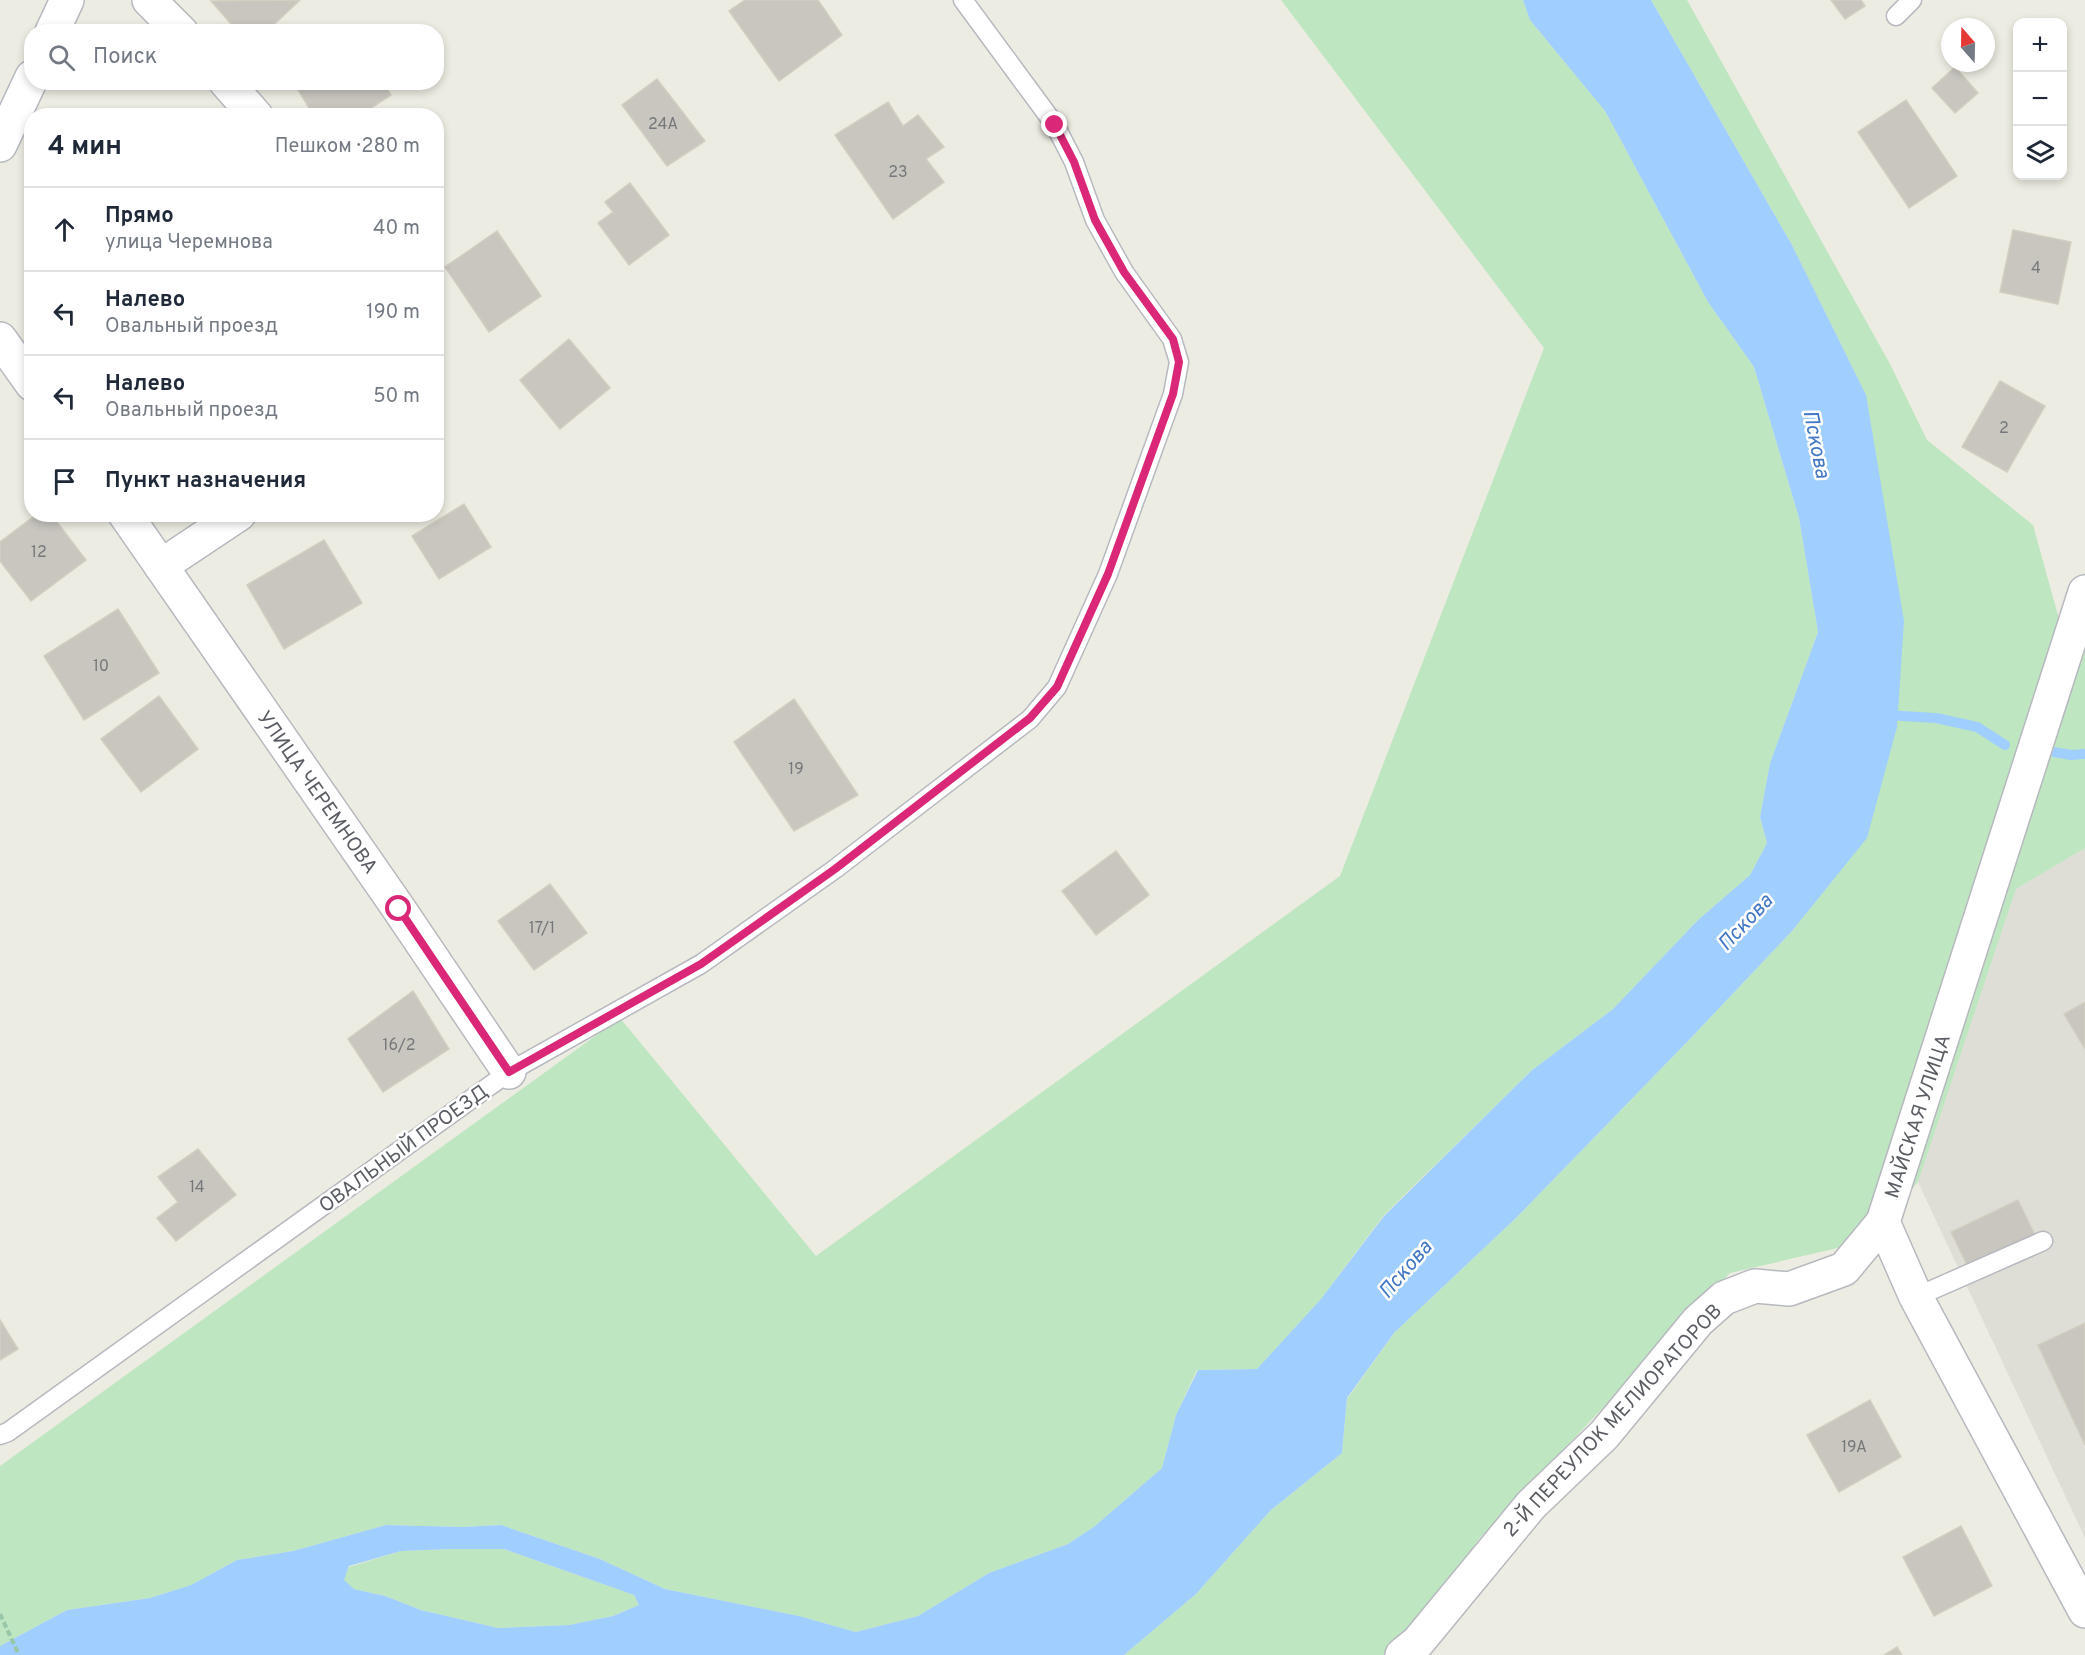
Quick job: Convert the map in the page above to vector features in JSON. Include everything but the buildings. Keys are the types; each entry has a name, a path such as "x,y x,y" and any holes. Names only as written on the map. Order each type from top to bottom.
{"street":[{"path":"56,24 67,0"},
{"path":"149,0 173,24"},
{"path":"0,145 26,90"},
{"path":"233,90 249,108"},
{"path":"0,339 24,373"},
{"name":"УЛИЦА ЧЕРЕМНОВА","path":"131,522 509,1072"},
{"path":"161,566 226,522"},
{"name":"МАЙСКАЯ УЛИЦА","path":"2085,592 1883,1222 1916,1297 2085,1611"},
{"name":"2-Й ПЕРЕУЛОК МЕЛИОРАТОРОВ","path":"1402,1655 1418,1642 1531,1505 1604,1435 1698,1322 1715,1306 1724,1298 1755,1286 1789,1289 1844,1269 1883,1222"}],"lane":[{"name":"ОВАЛЬНЫЙ ПРОЕЗД","path":"0,1435 27,1418 509,1072 701,964 835,869 1030,718 1057,687 1108,574 1173,394 1179,362 1173,339 1124,272 1095,220 1074,162 1055,125 963,0"},
{"path":"1896,16 1912,0"},
{"path":"1916,1297 2043,1242"}],"path":[{"path":"0,1614 20,1655"}],"shaded area":[{"path":"2085,848 2085,1538 1918,1182 2016,889"}],"green space":[{"path":"1281,0 1523,0 1530,20 1605,111 1708,302 1754,367 1799,518 1818,632 1770,763 1760,817 1767,843 1750,875 1698,920 1613,1009 1531,1071 1384,1215 1321,1299 1257,1369 1197,1370 1176,1415 1162,1468 1095,1526 1068,1544 989,1573 918,1616 856,1632 799,1616 665,1589 600,1559 501,1525 462,1527 386,1525 293,1551 237,1560 191,1585 150,1598 67,1610 0,1646 0,1466 620,1018 816,1256 1340,876 1544,348"},
{"path":"1651,0 1687,0 1890,364 1927,440 2033,525 2062,630 2085,636 2085,848 2016,889 1918,1182 1883,1222 1855,1244 1730,1273 1478,1540 1403,1655 1124,1655 1196,1594 1271,1510 1342,1453 1347,1399 1394,1333 1516,1218 1689,1040 1792,931 1867,837 1866,396 1792,245"},
{"path":"504,1549 634,1595 639,1605 613,1616 569,1625 498,1628 421,1610 385,1596 354,1589 343,1580 349,1567 401,1551"}],"water":[{"name":"Пскова","path":"1523,0 1651,0 1792,245 1866,395 1904,621 1897,727 1867,838 1792,931 1689,1040 1516,1218 1394,1333 1347,1398 1342,1453 1271,1510 1196,1594 1124,1655 0,1655 0,1646 67,1610 150,1598 191,1585 237,1560 293,1551 386,1525 462,1527 501,1525 600,1559 665,1589 799,1616 856,1632 918,1616 989,1573 1068,1544 1095,1526 1162,1468 1176,1415 1198,1370 1257,1369 1321,1299 1384,1216 1531,1071 1613,1009 1698,920 1750,875 1767,843 1760,817 1770,763 1818,632 1799,518 1754,367 1708,302 1605,111 1530,20","holes":["504,1549 634,1595 639,1605 613,1616 569,1625 498,1628 421,1610 385,1596 354,1589 344,1580 349,1566 401,1551"]}],"waterway":[{"path":"1885,715 1936,718 1977,727 2005,745"},
{"path":"2054,752 2071,755 2085,754"}],"route":[{"path":"399,909 509,1072 701,964 835,869 1030,718 1057,687 1108,574 1173,394 1179,362 1173,339 1124,272 1095,220 1074,162 1055,125"}]}
